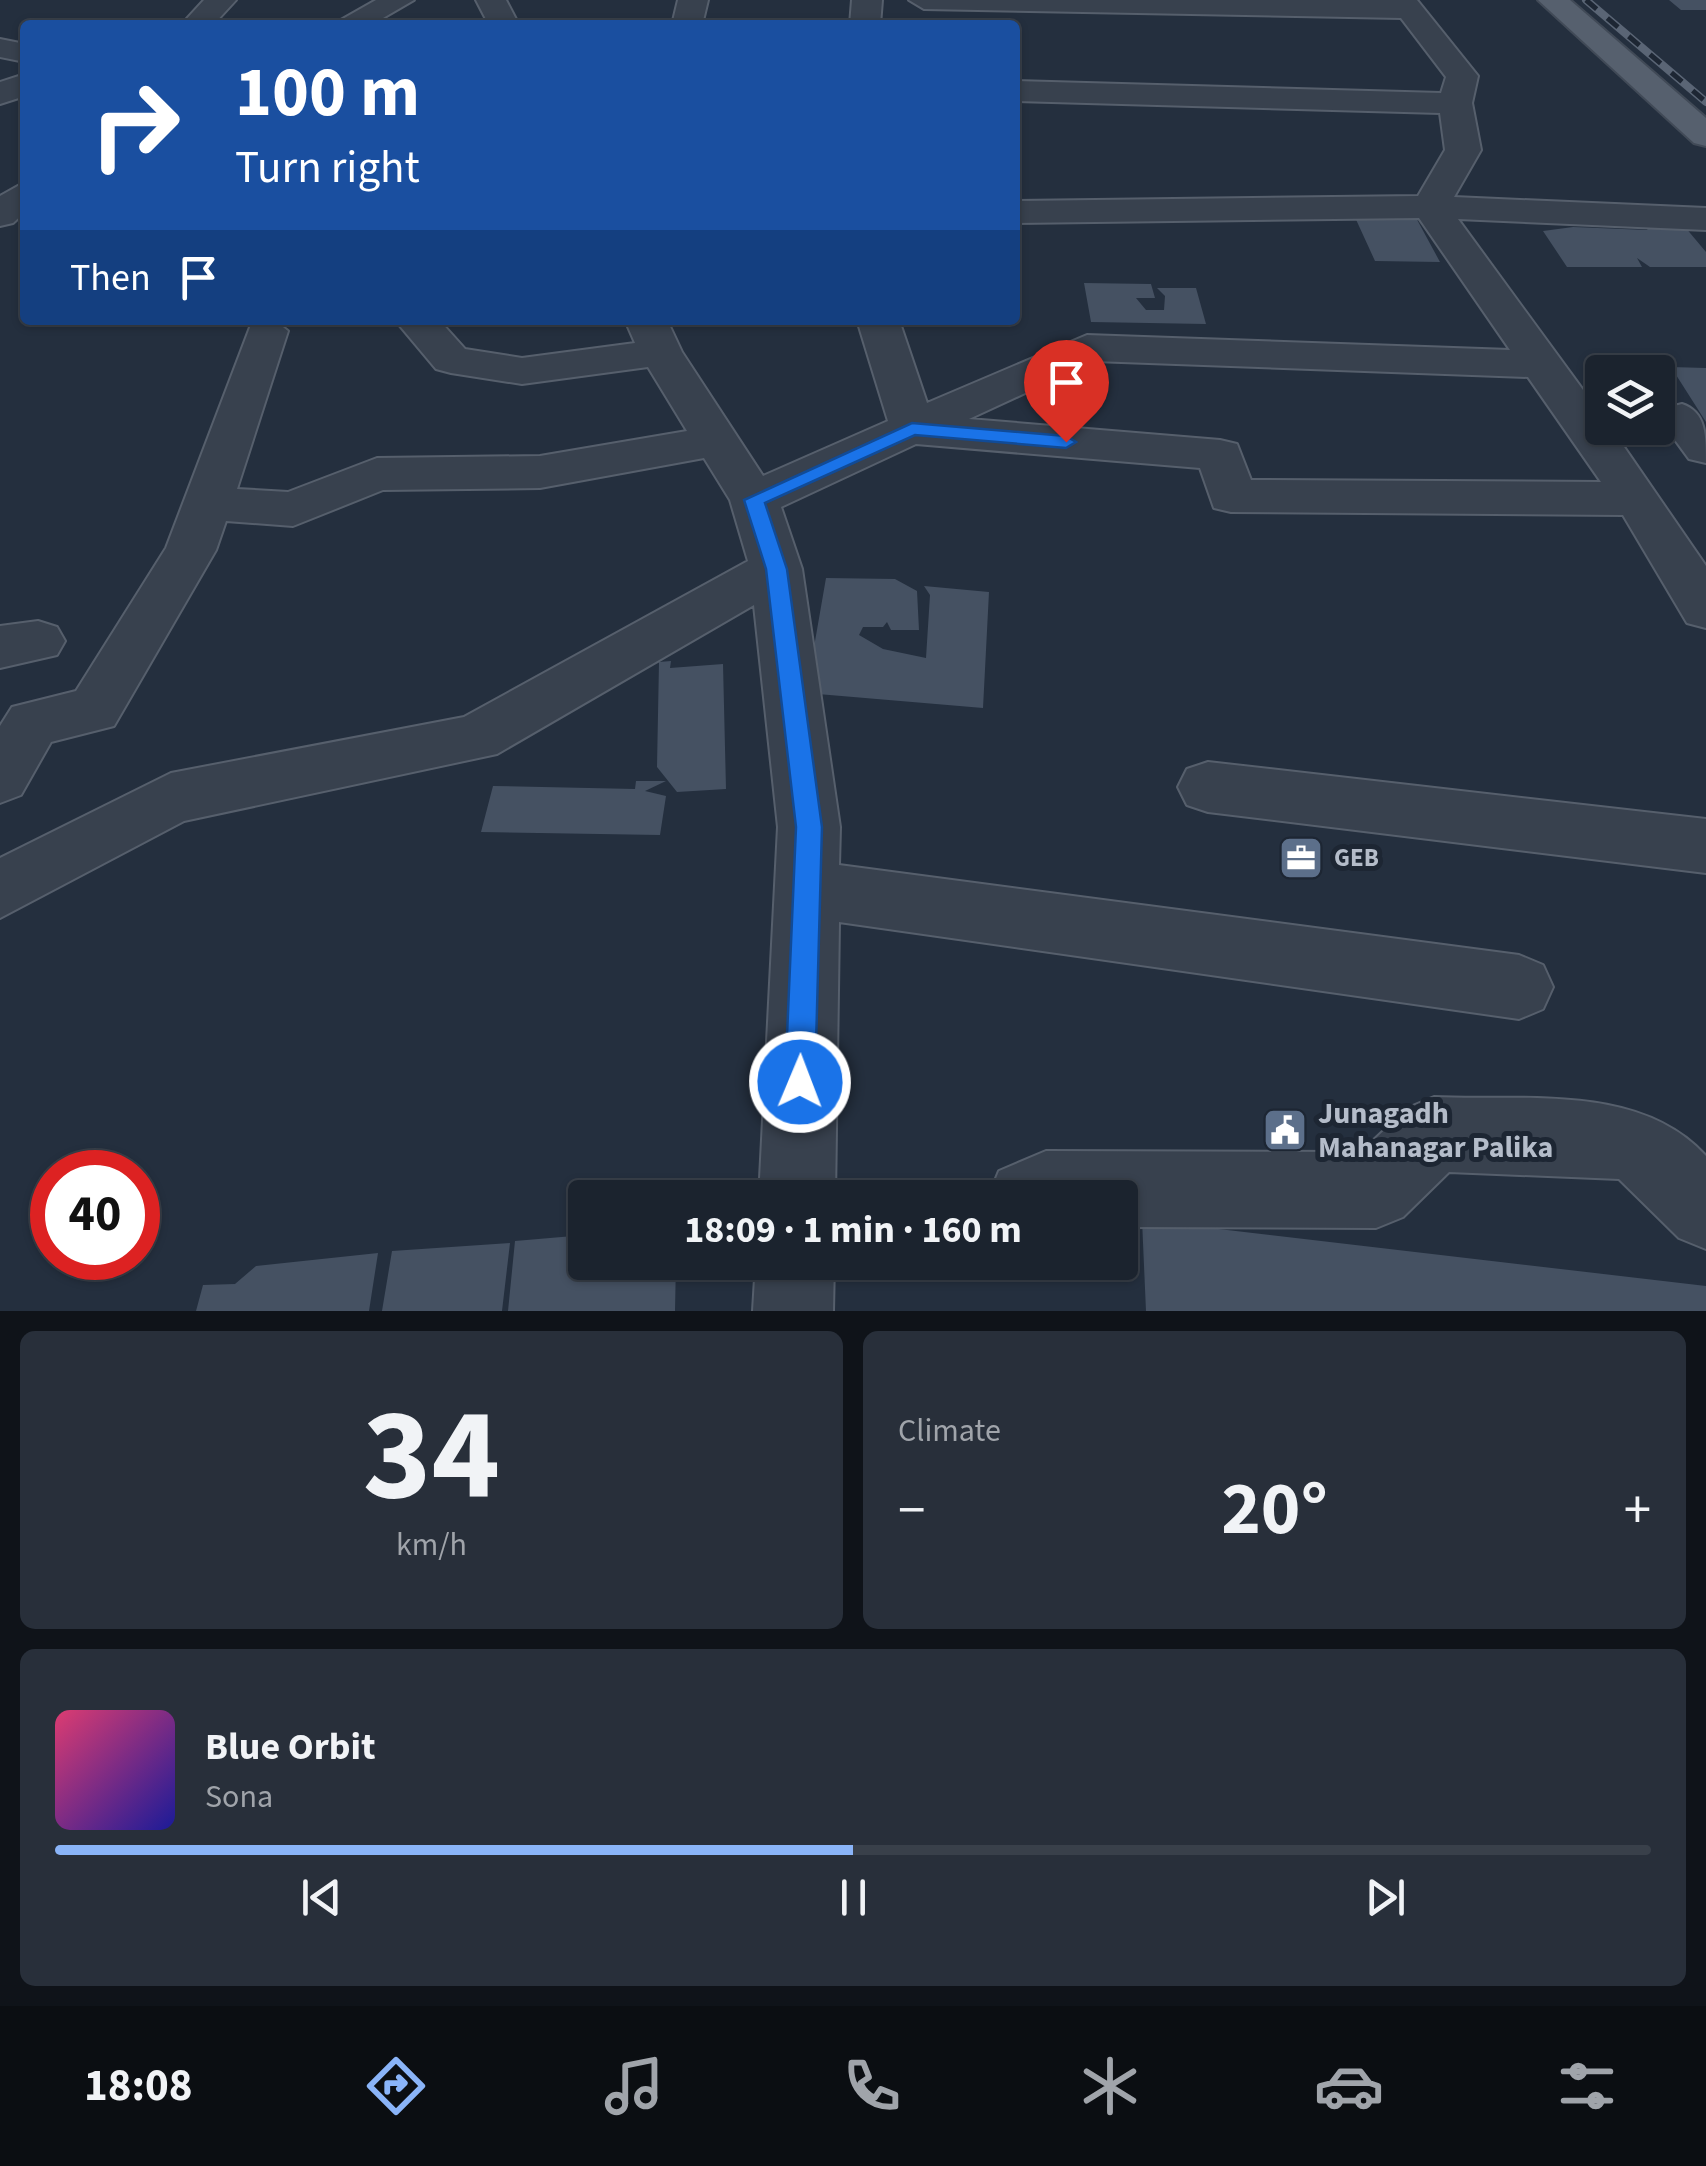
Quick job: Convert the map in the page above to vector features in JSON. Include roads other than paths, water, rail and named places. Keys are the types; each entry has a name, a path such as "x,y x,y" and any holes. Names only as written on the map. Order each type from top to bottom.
{"main road":[{"path":"1554,0 1706,136"}],"street":[{"path":"201,20 221,0"},
{"path":"357,20 399,0"},
{"path":"924,0 1406,4 1462,76 1455,103 1463,150 1430,207"},
{"path":"1020,91 1455,103"},
{"path":"0,215 20,197"},
{"path":"1430,207 1638,499 1706,609"},
{"path":"1020,212 1430,207 1706,219"},
{"path":"420,325 451,360 522,371 653,336 714,442 754,500 776,569 809,827 798,1180"},
{"path":"880,325 912,429"},
{"path":"0,778 32,723 94,710 190,550 267,331"},
{"path":"754,500 1087,348 1542,364"},
{"path":"912,429 1220,456 1231,496 1638,499"},
{"path":"207,503 293,510 377,474 540,472 714,442"},
{"path":"0,890 171,798 476,738 776,569"},
{"path":"1208,787 1706,846"},
{"path":"806,889 1519,987"},
{"path":"1138,1190 1376,1190 1434,1134 1622,1142 1647,1150 1668,1166 1685,1193 1706,1211"},
{"path":"793,1311 794,1280"}],"railway":[{"path":"1586,0 1706,102"}],"place":[{"name":"GEB","path":"1301,858"},
{"name":"Junagadh Mahanagar Palika","path":"1285,1130"}]}
